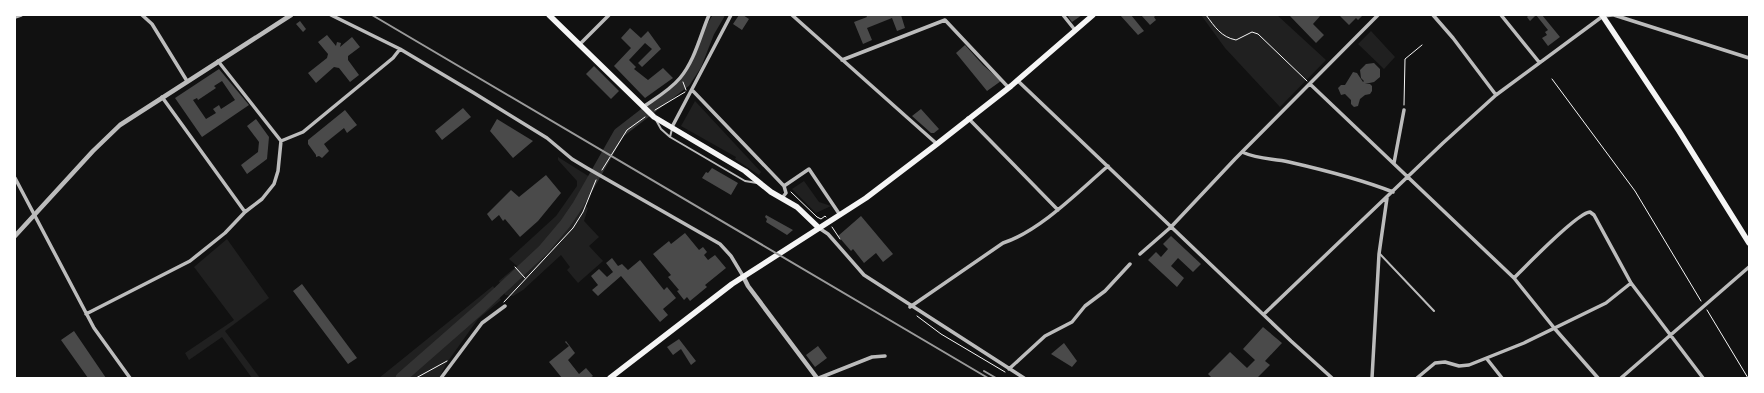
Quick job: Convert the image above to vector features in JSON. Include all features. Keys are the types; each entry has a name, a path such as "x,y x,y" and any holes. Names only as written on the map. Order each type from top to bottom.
{"main road":[{"path":"549,15 653,117 745,171 760,183 797,207 819,228"},
{"path":"610,378 701,306 794,242 840,214 937,144 968,118 1008,88 1093,15"},
{"path":"1602,16 1675,125 1749,243"}],"street":[{"path":"15,16 21,15"},
{"path":"142,15 152,24 187,81"},
{"path":"15,236 93,151 120,125 162,96 291,15"},
{"path":"331,15 400,50 547,138 572,159 720,244 732,256 743,276 818,378 872,357 885,356"},
{"path":"579,45 609,15"},
{"path":"644,108 681,77 691,62 709,15"},
{"path":"672,127 693,91 720,32 731,15"},
{"path":"792,15 937,144"},
{"path":"1063,15 1075,30"},
{"path":"1140,254 1171,227 1242,152 1378,15"},
{"path":"1433,15 1453,38 1496,95"},
{"path":"1501,15 1539,62"},
{"path":"1264,314 1496,95 1602,16 1621,16 1749,58"},
{"path":"842,60 945,20 1008,88"},
{"path":"281,141 298,135 310,127 393,58 400,50"},
{"path":"86,314 190,260 225,233 245,212 262,199 274,184 278,171 281,141 218,61"},
{"path":"1017,80 1332,378"},
{"path":"1310,84 1514,278 1555,329 1598,378"},
{"path":"693,91 785,187 786,193 782,198"},
{"path":"162,96 245,212"},
{"path":"1394,163 1404,110"},
{"path":"968,118 1058,210"},
{"path":"1242,152 1255,158 1288,161 1378,186 1393,192"},
{"path":"910,306 1003,244 1015,240 1058,210 1108,166"},
{"path":"785,187 809,169 840,214"},
{"path":"15,178 86,314 98,334 130,378"},
{"path":"1372,378 1379,254 1387,198"},
{"path":"1514,278 1558,235 1588,212 1594,215 1631,283 1704,378"},
{"path":"819,228 828,234 864,275 1024,378"},
{"path":"1009,369 1045,336 1072,322 1086,306 1105,291 1130,264"},
{"path":"1621,378 1749,267"},
{"path":"1417,378 1435,363 1445,362 1459,366 1469,365 1487,359 1555,329 1606,303 1631,283"},
{"path":"441,378 482,323 505,306"},
{"path":"1487,359 1502,378"}],"lane":[{"path":"653,117 661,129 670,138 745,182 760,183"},
{"path":"670,138 672,127"},
{"path":"1379,254 1434,311"}],"path":[{"path":"1206,15 1220,34 1229,39 1236,40 1252,32 1258,34 1310,84"},
{"path":"1404,110 1405,58 1422,45"},
{"path":"1552,79 1635,191 1748,378"},
{"path":"682,80 686,88"},
{"path":"602,170 623,136"},
{"path":"500,305 573,228 583,212 599,176"},
{"path":"785,187 796,195 817,217 821,218 825,216"},
{"path":"515,267 525,278"},
{"path":"416,378 449,360"}],"shaded area":[{"path":"1201,15 1277,15 1326,60 1280,107 1225,48"},
{"path":"1371,31 1395,57 1384,69 1358,44"},
{"path":"695,101 761,172 759,175 735,159 736,157 681,126"},
{"path":"558,157 593,179 582,203 588,208 584,221 599,237 589,246 603,261 578,283 567,270 570,267 561,255 523,290 513,296 505,295 499,281 517,266 509,259 556,216 577,186 577,181 558,160"},
{"path":"804,181 819,202 831,206 816,213 792,189"},
{"path":"227,239 269,298 225,331 260,378 252,378 222,337 189,360 185,353 234,320 194,267"},
{"path":"493,286 501,300 478,319 446,364 439,378 379,378"}],"building":[{"path":"739,15 743,15 749,19 742,30 733,24"},
{"path":"866,15 901,15 905,28 897,31 892,18 867,28 872,40 863,44 854,22 867,17"},
{"path":"1067,15 1082,15 1072,22"},
{"path":"1120,15 1131,15 1144,31 1138,35"},
{"path":"1141,15 1156,15 1154,17 1156,20 1150,25"},
{"path":"1289,15 1321,15 1313,24 1324,35 1316,43"},
{"path":"1339,15 1363,15 1358,20 1356,18 1349,25"},
{"path":"1529,15 1536,15 1530,21 1527,17"},
{"path":"1536,15 1542,15 1560,37 1548,46 1542,38 1547,35 1545,32 1548,30"},
{"path":"300,21 306,29 303,32 296,24"},
{"path":"630,28 641,38 648,31 661,49 642,67 638,63 652,49 645,43 629,60 636,67 634,69 648,80 663,68 673,78 645,98 614,66 631,48 621,38"},
{"path":"327,35 336,46 337,42 341,43 340,47 352,37 360,47 348,56 348,60 359,75 350,82 339,68 334,67 316,83 308,73 327,58 328,54 318,42"},
{"path":"965,45 983,65 1001,81 987,91 956,53"},
{"path":"1374,63 1380,69 1380,77 1374,82 1365,84 1370,84 1372,86 1372,91 1370,94 1365,95 1360,99 1358,106 1354,107 1351,104 1351,100 1345,94 1341,95 1338,88 1341,85 1345,85 1353,72 1357,73 1363,82 1364,81 1361,78 1360,70 1366,64"},
{"path":"594,66 619,91 611,99 586,74"},
{"path":"219,69 249,105 202,137 175,98","holes":["222,81 235,100 221,109 219,105 213,109 216,113 206,119 193,100 197,98 198,100 216,88 214,86"]},
{"path":"463,108 471,117 442,140 435,131"},
{"path":"921,109 939,129 934,133 931,133 912,116"},
{"path":"345,110 357,125 347,133 344,128 324,144 329,151 322,158 319,156 316,157 308,144 308,140"},
{"path":"256,119 269,137 267,159 247,174 241,165 258,152 259,142 247,126"},
{"path":"497,119 533,141 513,158 490,131"},
{"path":"712,168 738,183 731,195 702,178 706,172 708,173"},
{"path":"546,175 561,193 538,221 520,237 505,219 503,221 499,215 492,221 487,214 511,190 519,197"},
{"path":"766,215 793,230 787,235 766,222"},
{"path":"861,216 893,254 883,262 876,253 864,263 853,249 851,251 838,236"},
{"path":"685,233 699,250 703,247 707,252 704,255 708,260 715,255 726,268 705,285 707,287 690,301 687,297 684,300 677,291 679,290 668,277 671,275 653,254 669,241 671,244"},
{"path":"1171,236 1201,264 1193,272 1178,258 1171,266 1184,278 1177,287 1148,260 1156,252 1161,257 1168,249 1163,244"},
{"path":"612,258 618,266 622,264 628,270 640,260 664,290 667,287 676,298 663,309 668,315 660,322 621,276 598,296 592,290 598,285 591,276 599,269 607,277 613,272 606,263"},
{"path":"302,284 357,358 348,364 293,291"},
{"path":"1263,327 1282,343 1265,361 1270,365 1257,378 1212,378 1208,374 1230,352 1247,368 1255,360 1243,349"},
{"path":"74,331 106,378 88,378 61,340"},
{"path":"679,339 696,361 691,365 681,349 673,355 667,347"},
{"path":"566,341 575,353 568,360 579,374 586,368 593,376 590,378 562,378 549,362 569,346 565,342"},
{"path":"1064,343 1077,361 1072,367 1051,354"},
{"path":"818,346 827,358 815,367 806,355"}],"waterway":[{"path":"401,378 482,307 543,250 565,224 578,205 619,133 685,82 696,65 709,32 719,15"}],"railway":[{"path":"372,15 988,378"},
{"path":"984,371 996,378"}]}
